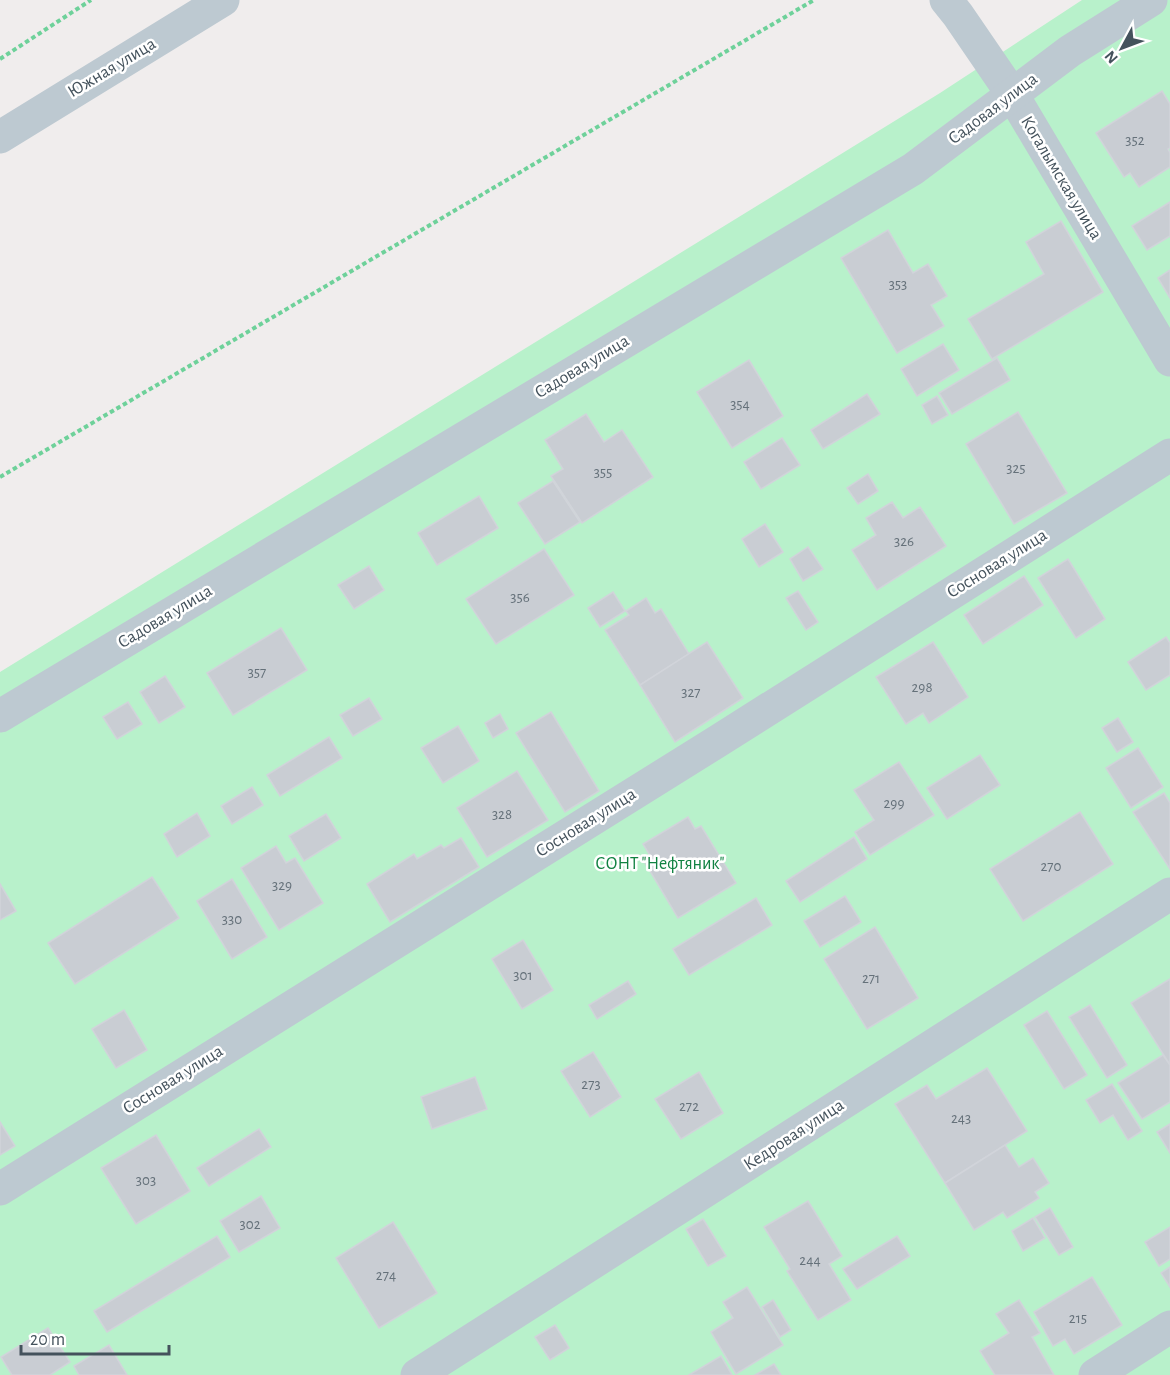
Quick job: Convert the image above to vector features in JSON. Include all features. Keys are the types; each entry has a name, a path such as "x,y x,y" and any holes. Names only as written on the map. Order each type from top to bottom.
{"street":[{"name":"Южная улица","path":"0,137 224,0"},
{"name":"Когалымская улица","path":"946,0 1012,94 1170,360"},
{"name":"Садовая улица","path":"0,716 913,169 1070,51 1151,0"},
{"name":"Сосновая улица","path":"0,1189 728,735 1170,455"},
{"name":"Кедровая улица","path":"417,1375 1170,894"},
{"path":"1095,1375 1170,1327"}],"path":[{"path":"0,59 91,0"},
{"path":"0,477 814,0"}],"green space":[{"name":"СОНТ \"Нефтяник\"","path":"1082,0 1170,0 1170,1375 0,1375 0,672 940,93"}],"building":[{"path":"1162,91 1170,104 1170,148 1168,149 1170,167 1139,187 1130,173 1124,177 1096,133"},
{"path":"1170,202 1170,236 1147,250 1132,226"},
{"path":"1061,221 1103,292 992,359 968,319 1044,274 1026,242"},
{"path":"888,230 913,273 928,264 947,296 931,305 944,326 897,353 841,258"},
{"path":"1170,270 1170,298 1158,278"},
{"path":"943,344 959,370 917,396 901,369"},
{"path":"997,358 1010,380 952,414 939,393"},
{"path":"749,360 783,416 732,448 697,392"},
{"path":"867,394 880,414 823,449 811,430"},
{"path":"937,396 948,415 932,424 922,405"},
{"path":"1018,412 1067,493 1014,524 966,444"},
{"path":"586,414 604,442 622,430 653,477 582,523 551,476 563,469 545,440"},
{"path":"782,438 800,465 761,489 744,462"},
{"path":"868,474 878,491 858,504 847,488"},
{"path":"553,481 580,522 545,544 518,503"},
{"path":"479,496 498,528 437,565 418,533"},
{"path":"892,502 903,518 920,507 946,546 877,590 852,550 876,535 866,518"},
{"path":"765,524 783,552 759,567 742,539"},
{"path":"808,547 823,569 803,581 790,559"},
{"path":"544,549 574,595 496,644 466,599"},
{"path":"1068,559 1105,619 1076,638 1038,578"},
{"path":"369,566 384,590 354,609 338,585"},
{"path":"1024,576 1043,605 983,644 964,615"},
{"path":"798,591 818,622 806,630 786,598"},
{"path":"613,592 625,611 600,627 588,608"},
{"path":"646,598 655,613 661,609 689,654 640,685 605,630 629,615 626,611"},
{"path":"281,628 307,670 233,715 207,673"},
{"path":"1166,637 1170,643 1170,675 1146,690 1128,662"},
{"path":"707,642 743,698 675,742 640,685"},
{"path":"933,642 968,697 929,723 923,713 906,724 876,677"},
{"path":"165,676 185,707 159,723 140,692"},
{"path":"369,698 382,719 353,736 340,715"},
{"path":"128,702 142,724 117,739 103,717"},
{"path":"551,712 599,791 565,812 516,733"},
{"path":"500,714 508,729 493,738 485,723"},
{"path":"1118,718 1133,742 1117,752 1102,728"},
{"path":"458,726 479,761 443,783 421,748"},
{"path":"329,737 342,758 280,796 267,775"},
{"path":"1138,748 1163,787 1131,808 1106,768"},
{"path":"980,755 1000,785 947,819 927,788"},
{"path":"899,762 934,815 870,855 855,832 874,820 854,790"},
{"path":"517,771 548,820 487,857 457,808"},
{"path":"252,787 263,805 232,824 221,806"},
{"path":"1164,793 1170,803 1170,869 1133,812"},
{"path":"1080,812 1113,864 1023,921 990,869"},
{"path":"197,813 210,836 177,857 164,834"},
{"path":"326,814 341,838 304,861 289,836"},
{"path":"688,817 695,829 701,826 736,883 678,918 644,861 651,857 643,844"},
{"path":"854,837 867,859 800,902 786,881"},
{"path":"461,838 479,867 390,922 367,884 414,854 417,859 441,845 444,848"},
{"path":"276,846 286,863 295,858 323,903 279,930 241,868"},
{"path":"152,877 179,918 75,984 48,943"},
{"path":"232,879 267,937 232,959 197,901"},
{"path":"0,884 16,911 0,920"},
{"path":"845,896 861,922 820,947 804,921"},
{"path":"756,898 772,925 689,975 673,949"},
{"path":"875,927 918,998 867,1029 824,959"},
{"path":"523,940 553,990 522,1009 492,959"},
{"path":"1170,979 1170,1065 1131,1003"},
{"path":"628,981 636,994 597,1019 589,1005"},
{"path":"1090,1005 1127,1065 1107,1078 1069,1017"},
{"path":"124,1010 147,1050 116,1068 92,1029"},
{"path":"1047,1011 1087,1075 1064,1089 1024,1025"},
{"path":"593,1052 621,1097 590,1117 561,1071"},
{"path":"1163,1055 1170,1065 1170,1102 1142,1119 1118,1083"},
{"path":"987,1068 1027,1131 945,1183 895,1104 927,1085 936,1099"},
{"path":"699,1072 723,1113 681,1139 655,1099"},
{"path":"475,1077 487,1109 432,1129 421,1097"},
{"path":"1112,1084 1142,1131 1128,1140 1113,1115 1100,1123 1086,1100"},
{"path":"0,1122 15,1146 0,1155"},
{"path":"1170,1124 1170,1153 1157,1132"},
{"path":"259,1129 271,1147 209,1186 197,1168"},
{"path":"156,1135 190,1191 136,1224 101,1168"},
{"path":"1005,1145 1019,1167 1033,1158 1049,1183 1035,1192 1039,1198 1007,1218 1003,1212 974,1230 945,1183"},
{"path":"261,1196 280,1228 239,1252 220,1221"},
{"path":"808,1201 842,1256 829,1264 851,1300 818,1320 787,1271 790,1269 764,1227"},
{"path":"1050,1208 1073,1247 1059,1255 1035,1217"},
{"path":"1033,1218 1045,1238 1023,1251 1012,1231"},
{"path":"703,1219 726,1256 708,1266 686,1229"},
{"path":"393,1222 437,1293 379,1328 336,1258"},
{"path":"1170,1227 1170,1259 1159,1266 1145,1242"},
{"path":"217,1236 230,1257 107,1332 94,1311"},
{"path":"897,1236 910,1256 857,1289 843,1269"},
{"path":"1170,1267 1170,1287 1161,1273"},
{"path":"1092,1277 1122,1325 1074,1354 1065,1339 1053,1346 1034,1312"},
{"path":"747,1287 783,1345 736,1374 711,1332 733,1318 723,1302"},
{"path":"773,1300 791,1330 780,1337 762,1307"},
{"path":"1019,1300 1040,1333 1032,1337 1054,1375 995,1375 980,1351 1009,1333 996,1314"},
{"path":"555,1325 569,1348 550,1360 535,1337"},
{"path":"48,1328 70,1362 50,1375 12,1375 1,1357"},
{"path":"109,1345 127,1375 79,1375 74,1366"},
{"path":"721,1356 732,1375 689,1375"},
{"path":"774,1364 781,1375 755,1375"}]}
